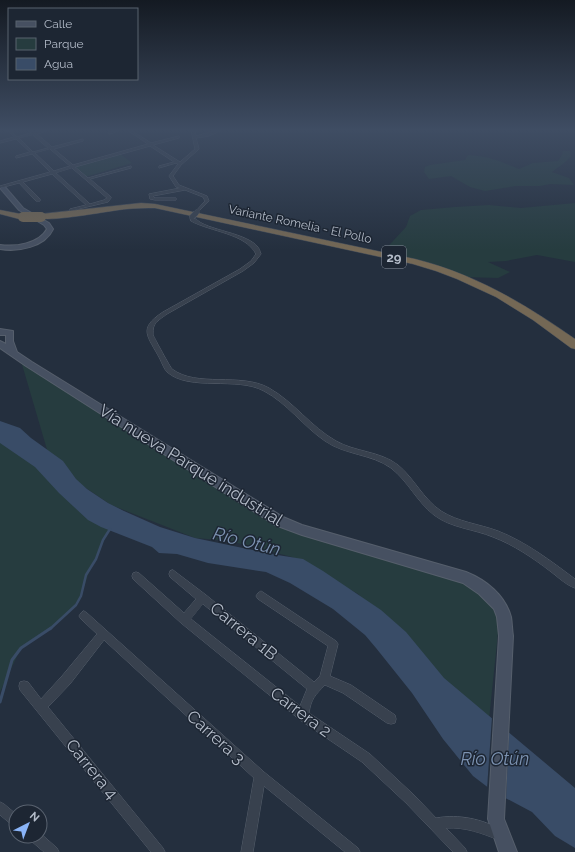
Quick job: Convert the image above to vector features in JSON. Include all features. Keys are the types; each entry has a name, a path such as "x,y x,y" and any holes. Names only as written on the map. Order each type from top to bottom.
{"highway":[{"name":"Variante Romelia - El Pollo","path":"0,212 24,217 41,217 57,216 118,206 155,206 416,262 454,273 499,293 520,305 575,345"}],"main road":[{"path":"0,247 15,249 26,246 48,235 50,229 47,224 21,209 1,187"},
{"path":"0,325 6,334 13,352"},
{"name":"Vía nueva Parque industrial","path":"6,334 0,343 5,348 279,521 302,530 466,578 478,584 490,595 504,616 506,636 496,819 508,852"}],"street":[{"path":"51,170 88,205"},
{"path":"1,187 60,170"},
{"path":"72,210 106,201 108,198 76,170"},
{"path":"87,179 120,170"},
{"path":"174,170 172,173 172,180 177,186 202,194 206,198 205,203 192,217 196,222 206,227 237,236 254,244 257,247 259,254 257,258 242,270 155,320 151,325 150,334 169,370 174,374 188,379 234,382 255,385 266,389 294,410 332,443 372,456 392,465 403,474 422,500 441,515 456,522 496,534 517,544 538,557 575,584"},
{"path":"20,181 38,200"},
{"path":"174,199 155,199 152,198 151,195 186,189"},
{"name":"Carrera 1B","path":"173,574 314,688"},
{"name":"Carrera 2","path":"136,576 184,620 304,716 366,758 410,799 461,852"},
{"path":"261,596 333,644 324,679 314,688 305,704 304,716"},
{"path":"184,620 203,598"},
{"name":"Carrera 3","path":"84,616 260,776 354,852"},
{"path":"41,707 66,680 103,634"},
{"path":"324,679 347,689 391,719"},
{"name":"Carrera 4","path":"24,686 160,852"},
{"path":"247,852 260,776"},
{"path":"0,808 8,814"},
{"path":"434,824 447,821 461,821 476,824 501,835"},
{"path":"44,844 53,852"}],"green space":[{"path":"76,170 109,170 85,177"},
{"path":"424,170 555,170 552,172 569,178 574,185 550,184 540,186 516,186 485,191 470,187 451,176 429,179 424,172"},
{"path":"575,203 575,262 537,255 506,261 488,262 510,272 498,278 463,277 381,254 406,227 410,216 421,210 489,205 521,208"},
{"path":"21,361 279,521 435,569 491,595 499,623 487,739 358,594 292,557 230,541 195,538 111,505 62,472 114,520 89,572 81,596 72,609 47,632 21,648 0,692 0,436 53,470"}],"water":[{"name":"Río Otún","path":"0,421 20,428 31,438 63,461 76,479 87,489 108,503 124,511 160,527 195,538 303,559 381,610 406,632 444,678 575,788 575,848 555,836 532,812 494,792 473,776 443,739 412,693 376,648 365,635 333,609 290,583 266,572 208,563 177,554 159,553 152,547 101,527 88,520 59,493 35,467 0,443"}],"pier":[{"path":"492,717 509,731 506,800 487,789"}],"waterway":[{"path":"50,629 76,605 81,596 86,575 96,559 103,540 110,529"},
{"path":"0,702 12,660 21,648 51,628"}]}
